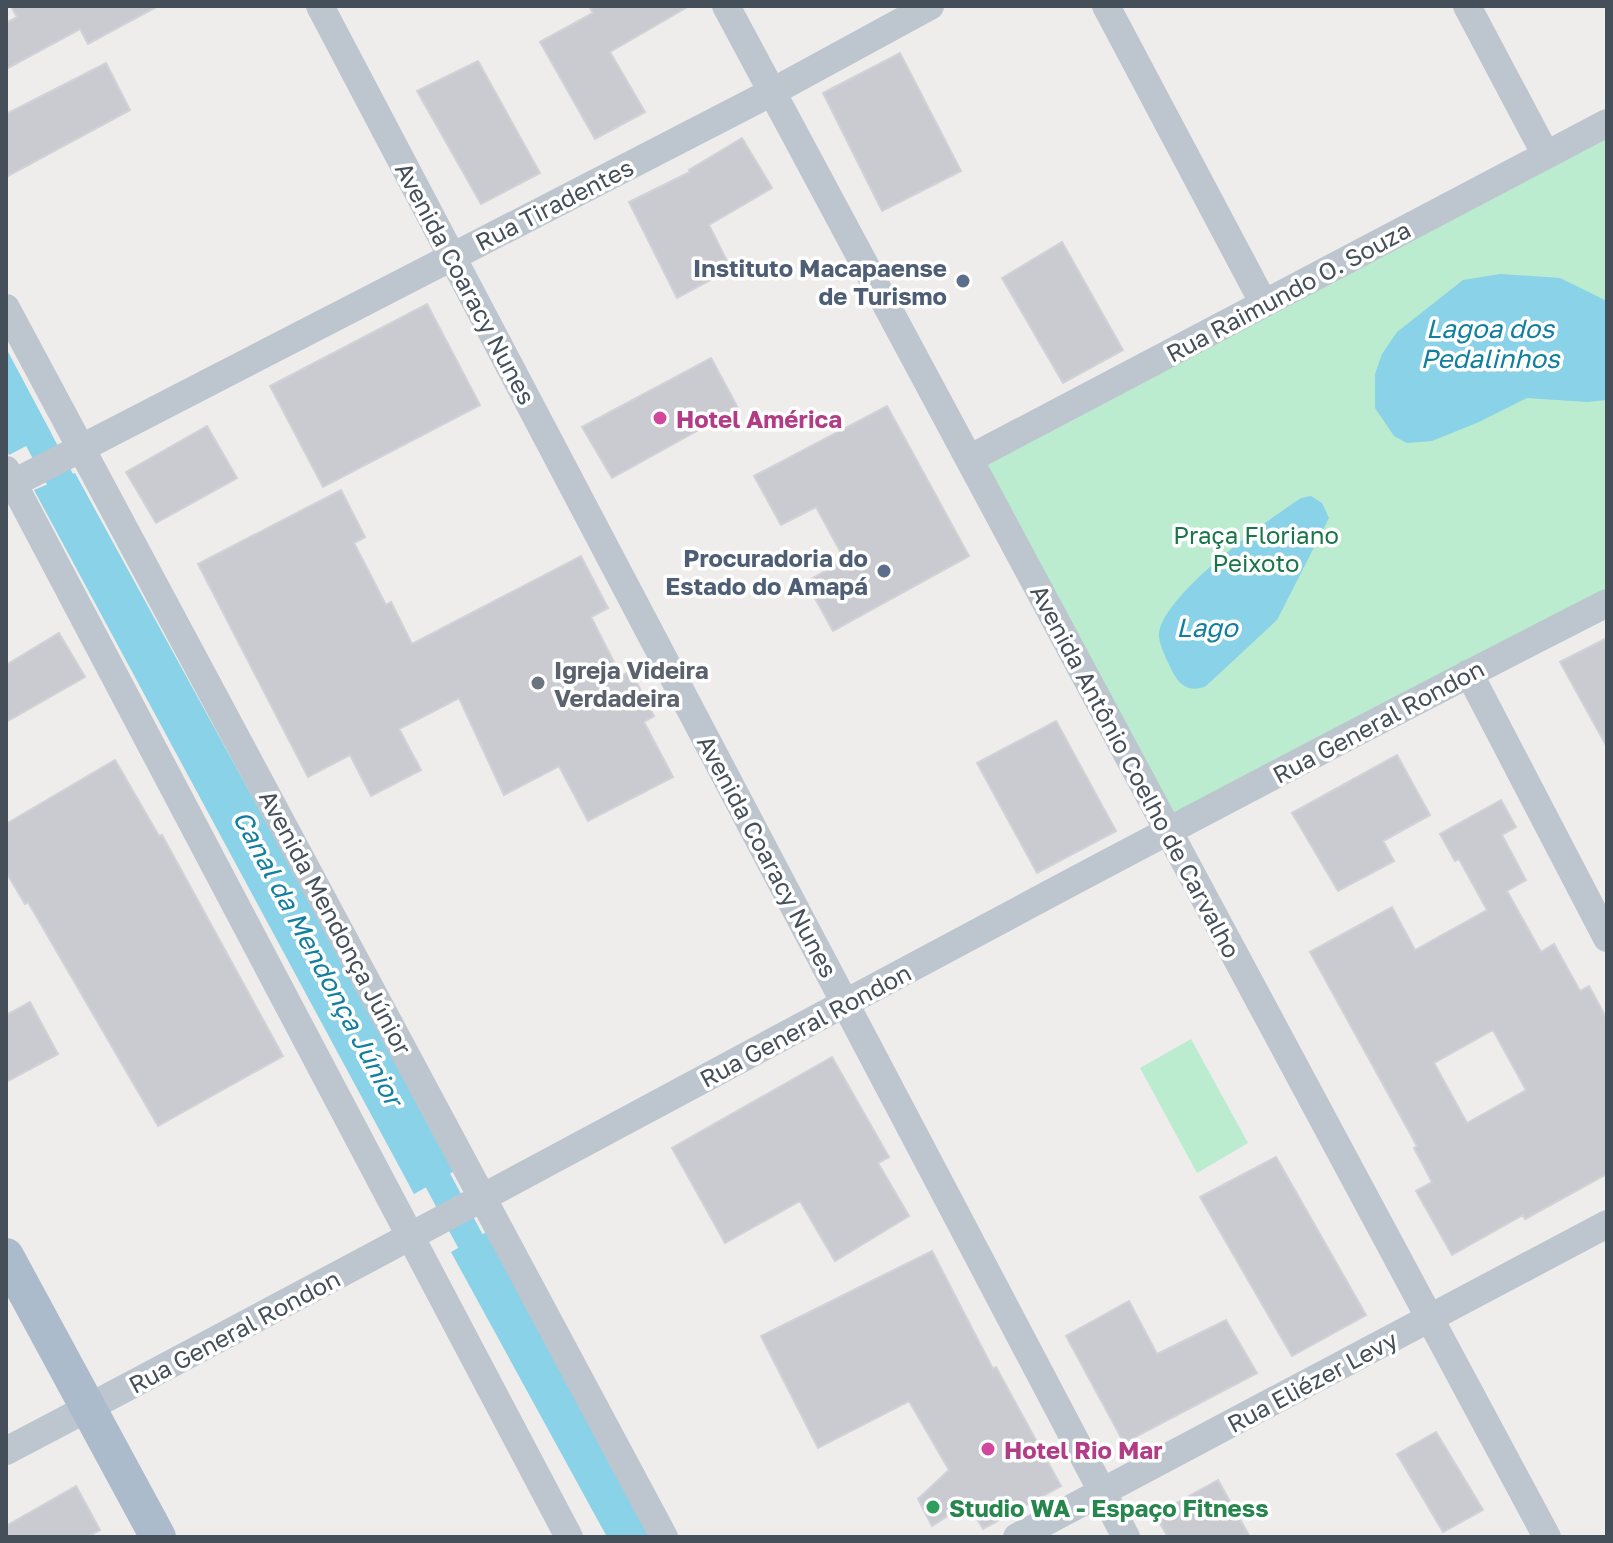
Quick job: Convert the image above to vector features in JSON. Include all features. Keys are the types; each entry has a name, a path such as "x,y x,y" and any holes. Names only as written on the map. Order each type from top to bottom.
{"main road":[{"path":"6,1256 158,1537"}],"street":[{"name":"Avenida Coaracy Nunes","path":"320,6 1126,1537"},
{"name":"Avenida Antônio Coelho de Carvalho","path":"726,6 1547,1537"},
{"name":"Rua Tiradentes","path":"13,479 74,452 772,92 930,6"},
{"path":"1106,6 1264,304"},
{"path":"1467,6 1546,155"},
{"name":"Rua Raimundo O. Souza","path":"969,459 1607,123"},
{"name":"Avenida Mendonça Júnior","path":"6,308 74,452 478,1202 664,1537"},
{"path":"13,479 421,1232 569,1537"},
{"name":"Rua General Rondon","path":"6,1451 1169,831 1607,603"},
{"path":"1469,673 1607,938"},
{"name":"Rua Eliézer Levy","path":"1017,1537 1607,1224"}],"green space":[{"name":"Praça Floriano Peixoto","path":"1607,123 1607,603 1169,831 969,459"},
{"path":"1191,1039 1248,1143 1197,1173 1140,1068"}],"water":[{"name":"Lagoa dos Pedalinhos","path":"1500,274 1560,278 1607,301 1607,400 1587,402 1527,398 1432,441 1407,443 1394,436 1375,408 1375,374 1382,354 1397,332 1463,280"},
{"path":"6,348 51,433 9,455 6,449"},
{"path":"75,473 406,1078 460,1168 414,1194 34,490"},
{"name":"Lago","path":"1311,496 1322,503 1329,518 1277,620 1206,686 1193,689 1185,686 1175,676 1161,646 1159,637 1163,621 1176,602 1217,561 1286,508 1301,498"},
{"path":"490,1230 656,1537 607,1537 451,1252"}],"building":[{"path":"11,6 158,6 88,44 80,29 6,69 6,23 17,17"},
{"path":"589,6 689,6 610,52 645,112 595,139 540,42 593,13"},
{"path":"900,53 961,171 882,211 823,93"},
{"path":"478,61 540,173 481,204 417,91"},
{"path":"106,63 130,110 6,177 6,114"},
{"path":"742,138 772,188 709,225 731,269 677,298 629,202 690,172"},
{"path":"1062,242 1123,350 1063,383 1002,278"},
{"path":"427,304 480,405 323,487 270,386"},
{"name":"Hotel América","path":"711,358 738,408 612,478 582,427"},
{"path":"887,406 969,556 833,631 806,582 845,560 816,507 781,525 754,476"},
{"path":"207,426 237,478 156,523 126,472"},
{"path":"341,490 365,537 354,543 386,605 391,602 412,644 581,556 608,608 591,617 621,676 631,671 654,716 644,722 673,777 588,821 559,766 504,795 459,698 399,729 421,770 371,796 350,755 308,777 198,564"},
{"path":"59,633 85,677 6,722 6,665"},
{"path":"1607,638 1607,747 1560,662"},
{"path":"1056,721 1116,831 1037,873 977,763"},
{"path":"1397,755 1430,815 1383,841 1394,861 1338,891 1292,813"},
{"path":"115,760 159,836 162,835 283,1056 158,1126 28,902 25,904 6,872 6,824"},
{"path":"1501,800 1516,827 1502,835 1526,880 1507,891 1541,952 1554,944 1580,991 1589,986 1607,1019 1607,1174 1525,1219 1523,1215 1452,1255 1416,1191 1432,1182 1414,1148 1417,1146 1310,952 1392,907 1415,950 1487,910 1459,859 1455,861 1440,834","holes":["1493,1030 1526,1090 1467,1123 1434,1063"]},
{"path":"30,1002 58,1054 6,1082 6,1015"},
{"path":"832,1057 889,1157 878,1163 909,1216 835,1261 800,1201 725,1243 672,1148"},
{"path":"1276,1157 1366,1315 1292,1356 1200,1197"},
{"path":"932,1251 993,1369 996,1367 1061,1486 983,1529 968,1503 932,1526 918,1499 949,1470 909,1401 818,1448 761,1336"},
{"path":"1129,1301 1157,1354 1226,1320 1257,1373 1124,1443 1066,1336"},
{"path":"1436,1432 1483,1510 1443,1532 1397,1454"},
{"path":"1218,1480 1250,1537 1168,1537 1155,1515"},
{"path":"76,1486 100,1530 87,1537 6,1537 6,1526"}],"waterway":[{"name":"Canal da Mendonça Júnior","path":"6,379 77,511"},
{"name":"Canal da Mendonça Júnior","path":"420,1147 487,1272"}],"place":[{"name":"Instituto Macapaense de Turismo","path":"963,281"},
{"name":"Hotel América","path":"660,418"},
{"name":"Procuradoria do Estado do Amapá","path":"884,571"},
{"name":"Igreja Videira Verdadeira","path":"538,683"},
{"name":"Hotel Rio Mar","path":"988,1449"},
{"name":"Studio WA - Espaço Fitness","path":"933,1507"}]}
